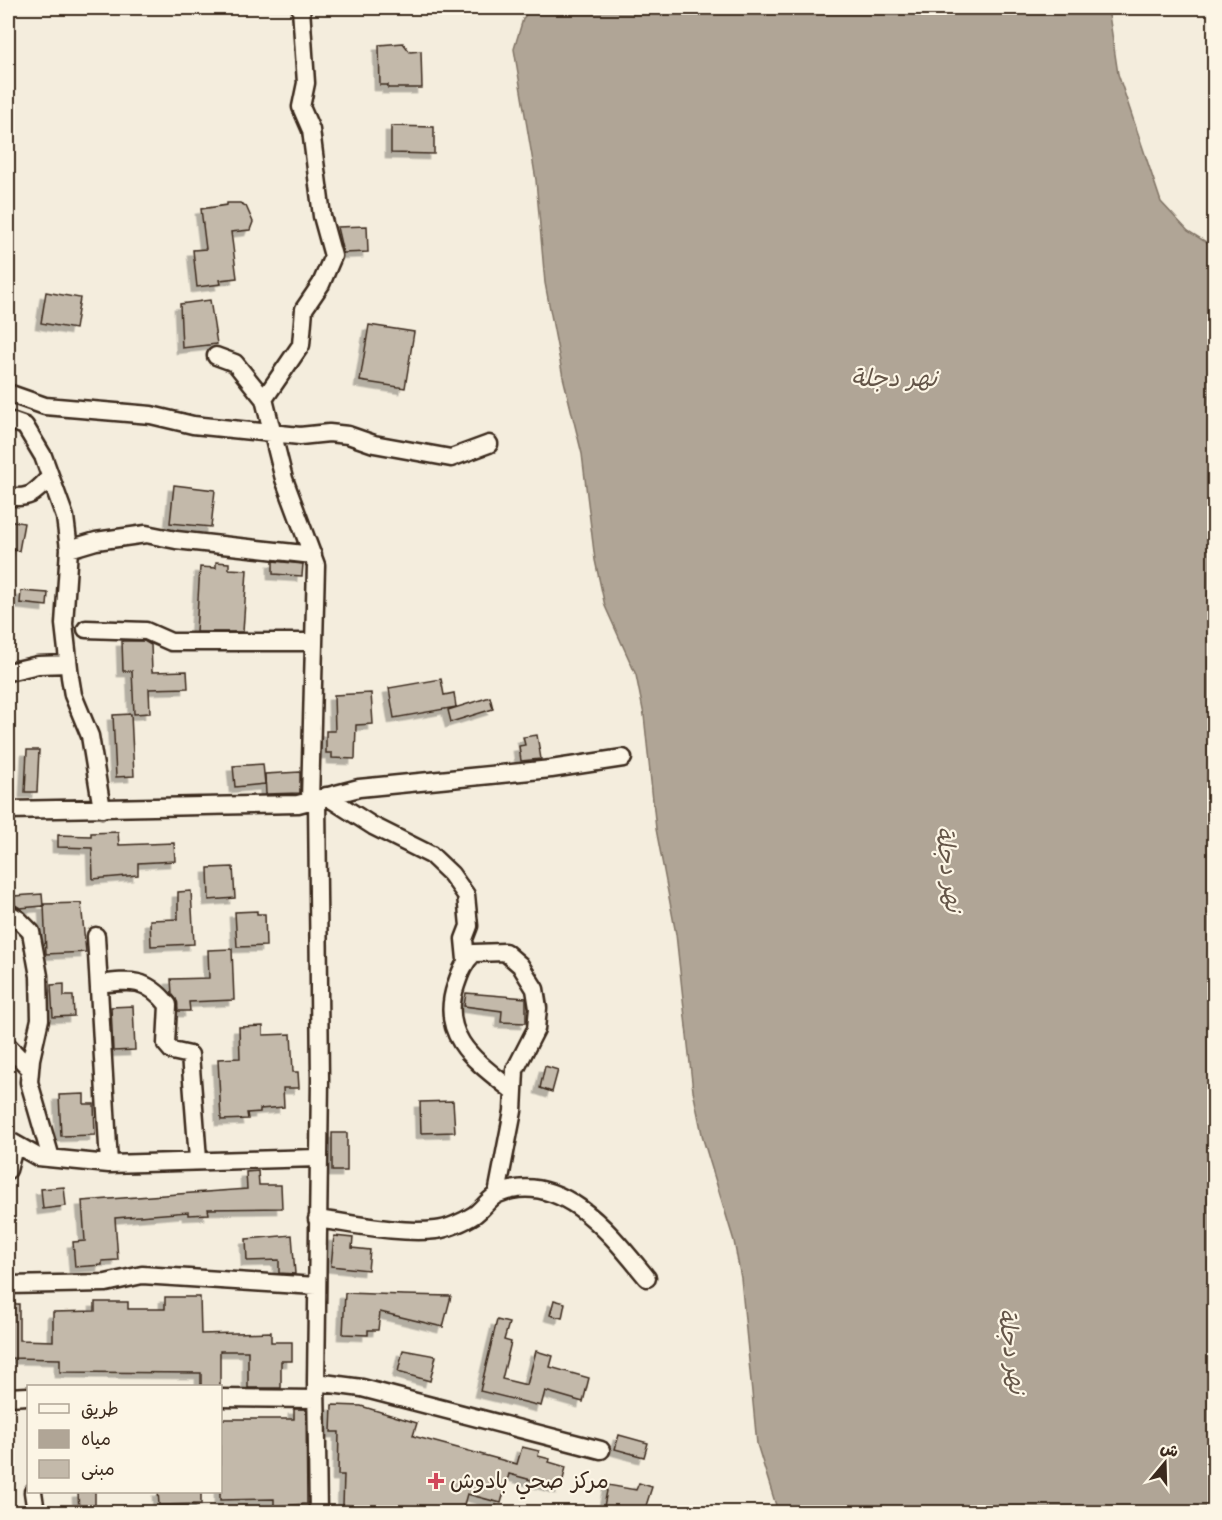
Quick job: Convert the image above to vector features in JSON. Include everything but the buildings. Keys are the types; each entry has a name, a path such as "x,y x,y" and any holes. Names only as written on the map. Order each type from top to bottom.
{"street":[{"path":"264,399 301,345 304,309 321,284 333,256 322,216 311,130 301,107 306,83 301,8"},
{"path":"216,357 235,363 264,399 294,512 316,565 314,642 320,1069 316,1286 318,1512"},
{"path":"8,393 45,406 152,415 193,425 273,434 348,435 374,444 451,458 489,444"},
{"path":"8,420 26,426 43,456 65,518 69,549 64,624 68,664 73,695 90,736 102,809"},
{"path":"8,497 27,498 50,477"},
{"path":"69,549 96,541 146,534 176,540 313,555"},
{"path":"87,629 146,631 171,642 314,642"},
{"path":"8,672 38,665 68,664"},
{"path":"8,810 298,804 359,788 551,769 623,758"},
{"path":"318,799 431,855 451,874 466,895 469,926 464,939 466,960 452,997 451,1016 454,1033 482,1066 513,1091"},
{"path":"8,913 31,932 39,976 40,1019 29,1082 51,1158"},
{"path":"96,936 109,1164"},
{"path":"466,960 474,953 505,952 520,965 535,989 538,1008 536,1029 518,1063 513,1091 513,1111 497,1194"},
{"path":"99,984 132,980 157,992 168,1005 166,1044 172,1051 190,1055 198,1160"},
{"path":"8,1046 30,1069"},
{"path":"8,1170 11,1142 38,1157 109,1164 318,1158"},
{"path":"317,1219 437,1230 474,1215 497,1194 521,1190 543,1191 569,1200 600,1222 647,1278"},
{"path":"8,1285 106,1283 142,1275 316,1286"},
{"path":"222,1398 362,1388 601,1450"},
{"path":"8,1397 27,1396"},
{"path":"33,1493 36,1512"}],"water":[{"name":"نهر دجلة","path":"530,8 1108,8 1118,74 1161,202 1188,231 1214,247 1214,1512 778,1512 757,1444 741,1278 734,1241 703,1139 693,1091 676,934 656,829 644,715 636,675 605,606 595,560 582,454 563,377 545,283 536,180 514,49 523,19"}],"place":[{"name":"مركز صحي بادوش","path":"436,1481"}]}
